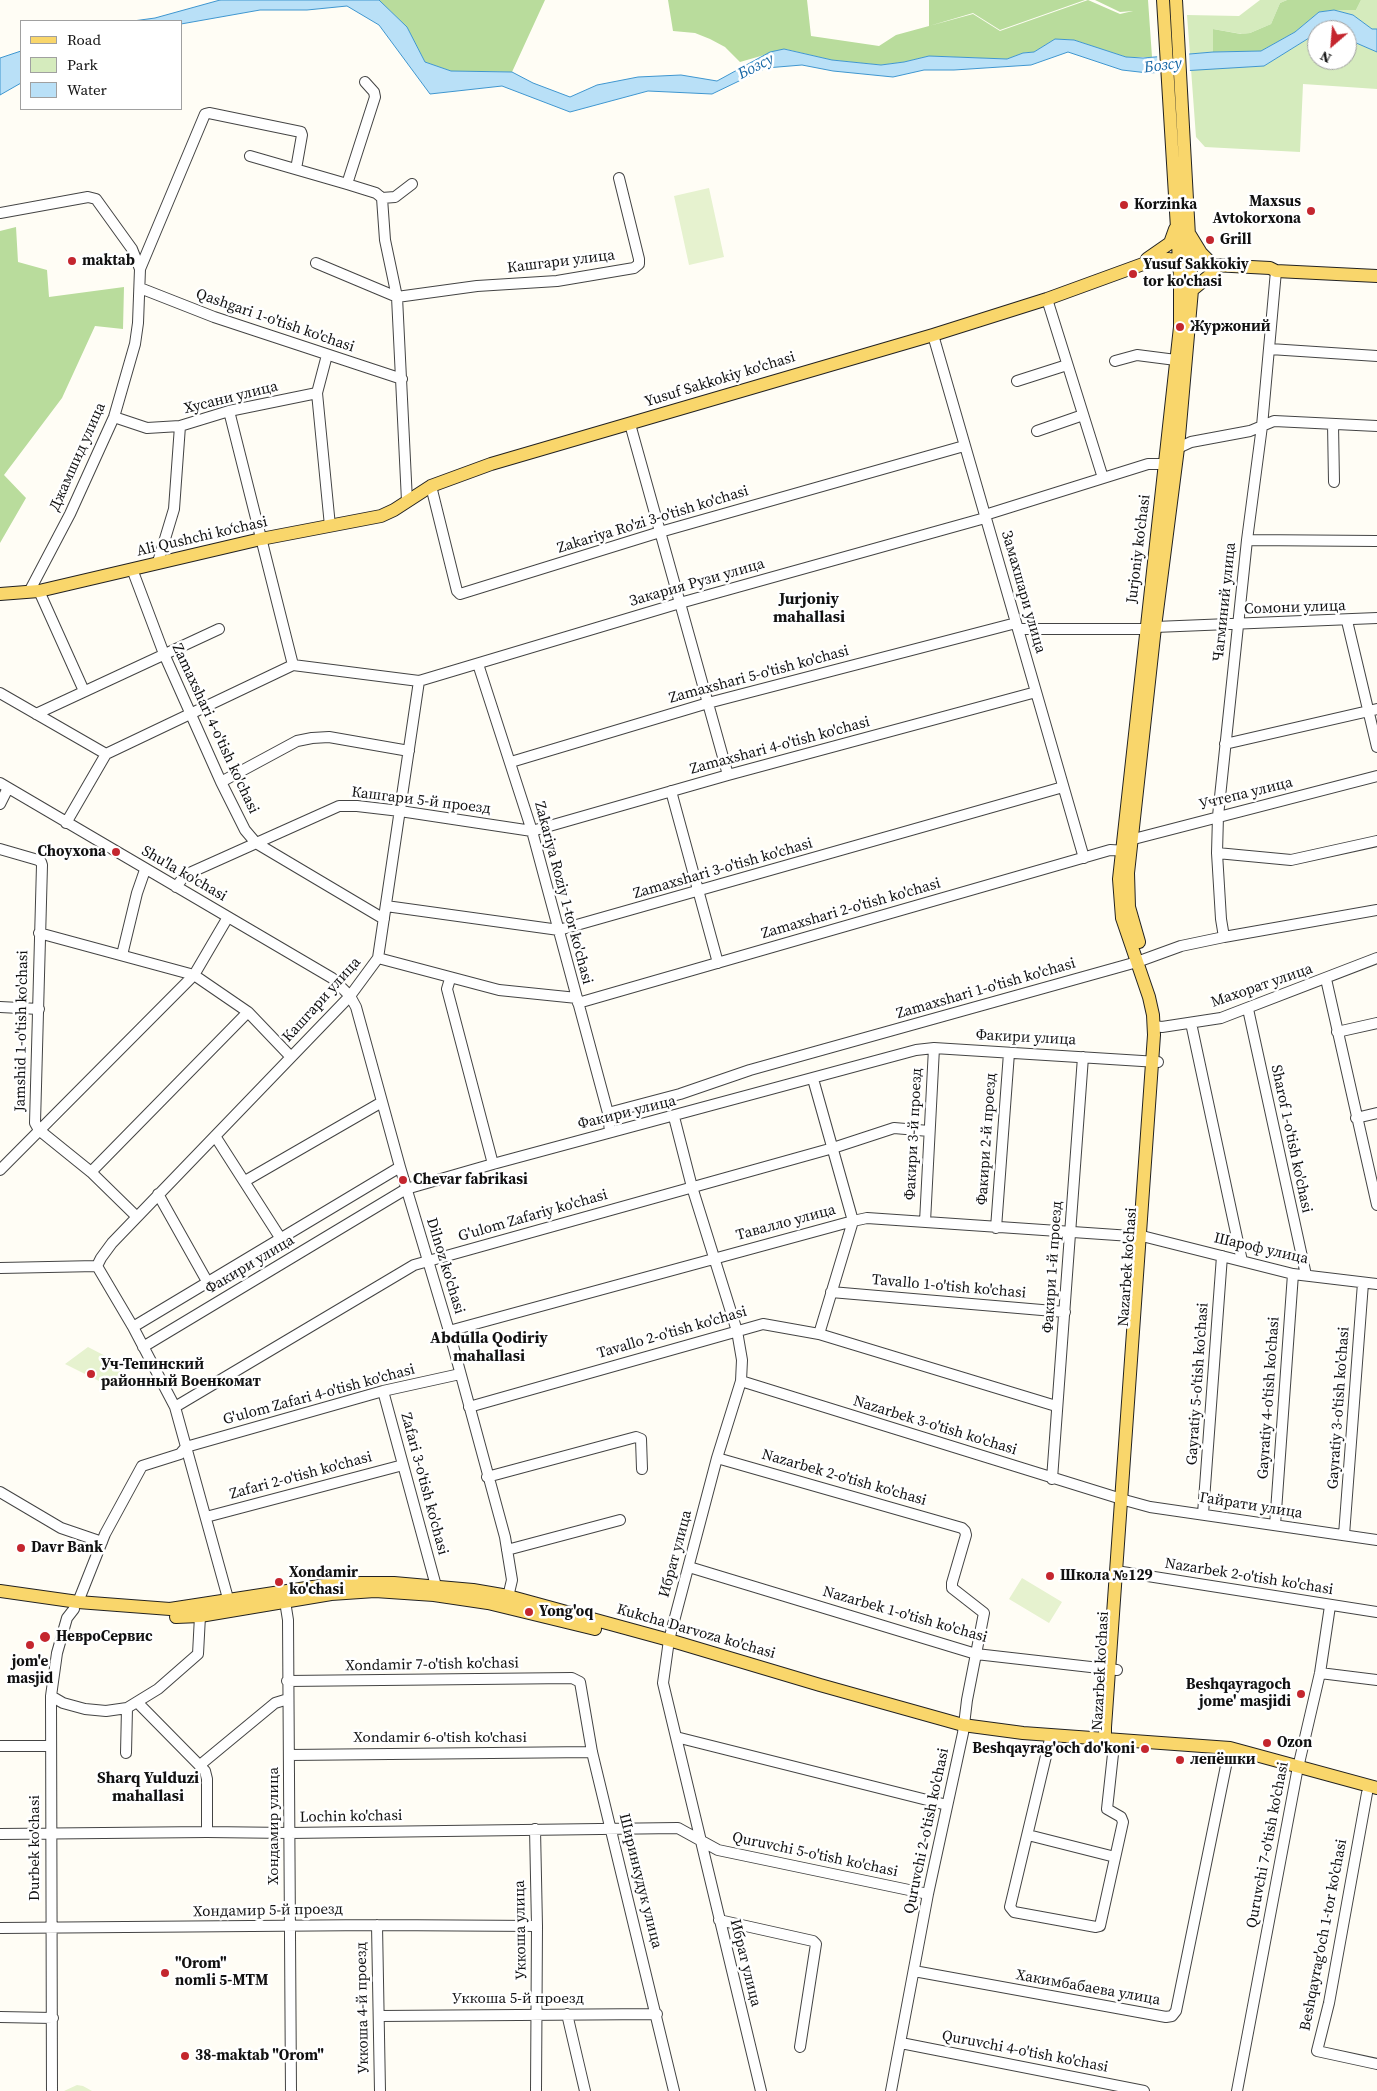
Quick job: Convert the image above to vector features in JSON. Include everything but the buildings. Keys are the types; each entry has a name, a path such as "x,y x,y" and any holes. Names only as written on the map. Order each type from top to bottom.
{"main road":[{"name":"Jurjoniy ko'chasi","path":"1151,628 1178,448 1192,290 1176,224 1163,0"},
{"path":"1176,0 1188,232 1185,264"},
{"path":"1139,264 1165,248 1173,236 1176,224"},
{"path":"1188,232 1213,268 1192,290"},
{"name":"Yusuf Sakkokiy ko'chasi","path":"407,501 430,486 491,464 933,335 1047,299 1154,260 1213,268 1270,268 1276,271 1377,276"},
{"name":"Jurjoniy ko'chasi","path":"1141,961 1121,911 1119,879 1128,846 1151,628 1185,264"},
{"name":"Yusuf Sakkokiy ko'chasi","path":"1047,299 1085,292 1153,268 1185,264"},
{"name":"Ali Qushchi koʻchasi","path":"0,594 34,592 261,539 381,516 407,501"},
{"name":"Nazarbek ko'chasi","path":"1110,1742 1119,1571 1158,1026 1141,961"},
{"name":"Kukcha Darvoza ko'chasi","path":"0,1591 153,1617 200,1616 353,1582 436,1586 507,1601 668,1643 963,1729 1050,1739 1230,1748 1374,1792"},
{"name":"Kukcha Darvoza ko'chasi","path":"0,1599 170,1610 284,1596 375,1591 507,1601"},
{"name":"Kukcha Darvoza ko'chasi","path":"1110,1742 1228,1756 1298,1769"}],"street":[{"path":"347,184 374,97 374,92 365,82"},
{"name":"Джамшид улица","path":"140,269 205,114 209,113 301,132 296,169"},
{"path":"250,156 376,193 382,198 395,197 412,184"},
{"name":"Кашгари улица","path":"397,297 478,286 557,281 634,268 639,264 639,259 619,178"},
{"name":"Джамшид улица","path":"0,212 88,197 96,199 132,249 140,269 135,344 114,417 34,592"},
{"path":"382,198 385,240 397,297 407,501"},
{"path":"316,263 397,297"},
{"name":"Чагминий улица","path":"1224,937 1220,919 1218,816 1247,540 1262,426 1276,271"},
{"name":"Qashgari 1-o'tish ko'chasi","path":"140,288 214,317 402,379"},
{"path":"1047,299 1103,478"},
{"name":"Замахшари улица","path":"933,335 1084,858"},
{"path":"1270,349 1377,356"},
{"path":"327,355 317,393 330,526"},
{"path":"1115,361 1136,355 1176,360"},
{"path":"1017,381 1067,365"},
{"name":"Хусани улица","path":"114,417 147,428 180,426 229,411 317,393"},
{"path":"229,411 293,665"},
{"path":"1037,431 1083,415"},
{"path":"1178,448 1191,442 1250,431 1274,421 1377,426"},
{"path":"630,424 728,775"},
{"path":"1333,424 1334,482"},
{"path":"158,562 174,509 180,426"},
{"name":"Zakariya Ro'zi 3-o'tish ko'chasi","path":"430,486 457,591 460,594 660,532 964,446"},
{"name":"Закария Рузи улица","path":"418,681 680,603 985,517 1148,464 1166,464"},
{"path":"1247,540 1377,541"},
{"name":"Zamaxshari 4-o'tish ko'chasi","path":"132,569 164,654 221,782 245,830 256,843 384,919"},
{"path":"34,592 84,691"},
{"name":"Сомони улица","path":"1151,628 1347,621 1377,618"},
{"path":"1347,621 1372,710 1377,747"},
{"name":"Zamaxshari 5-o'tish ko'chasi","path":"511,762 708,703 1017,626 1151,628"},
{"path":"36,714 220,629"},
{"name":"Zakariya Roziy 1-tor ko'chasi","path":"478,664 532,831 608,1113 610,1132"},
{"path":"66,823 106,754 293,665 418,681"},
{"name":"Кашгари улица","path":"97,1266 100,1258 136,1216 350,996 378,958 418,681"},
{"name":"Zamaxshari 4-o'tish ko'chasi","path":"532,831 728,775 1036,692"},
{"path":"0,693 106,754"},
{"path":"1225,744 1372,710"},
{"path":"221,782 297,741 312,738 330,738 409,751"},
{"name":"Учтепа улица","path":"1128,846 1218,816 1377,776"},
{"path":"0,804 4,785"},
{"name":"Shu'la ko'chasi","path":"4,785 145,870 332,978 350,996"},
{"name":"Zamaxshari 3-o'tish ko'chasi","path":"386,906 559,930 1063,787"},
{"path":"671,791 718,963"},
{"name":"Кашгари 5-й проезд","path":"176,887 185,875 339,806 400,811 532,831"},
{"path":"1218,853 1291,860 1377,841"},
{"name":"Zamaxshari 2-o'tish ko'chasi","path":"378,958 450,979 499,990 577,1001 718,963 1128,846"},
{"name":"Jamshid 1-o'tish ko'chasi","path":"0,849 41,862 35,1123 39,1130 91,1172 136,1216"},
{"path":"122,955 137,893 145,870"},
{"name":"Zamaxshari 1-o'tish ko'chasi","path":"608,1113 680,1094 750,1070 1141,961 1181,946 1377,910"},
{"path":"0,1170 194,975 228,917"},
{"path":"39,933 194,975 248,1012 291,1056"},
{"name":"Махорат улица","path":"1158,1026 1221,1018 1248,1010 1377,958"},
{"path":"450,979 447,989 493,1164"},
{"path":"1326,980 1376,1199"},
{"name":"Dilnoz ko'chasi","path":"350,996 356,1007 406,1190 448,1331 507,1550 512,1580 507,1601"},
{"path":"0,1007 39,1009"},
{"name":"Sharof 1-o'tish ko'chasi","path":"1248,1010 1306,1275"},
{"path":"91,1172 248,1012"},
{"path":"1191,1023 1242,1261"},
{"path":"1337,1032 1377,1023"},
{"name":"Факири улица","path":"143,1347 406,1190 493,1164 610,1132 674,1117 916,1050 934,1048 1156,1062"},
{"name":"Факири 3-й проезд","path":"925,1222 934,1048"},
{"name":"Факири 2-й проезд","path":"996,1228 1009,1053"},
{"name":"Факири 1-й проезд","path":"1052,1479 1083,1057"},
{"path":"813,1079 853,1221 819,1334"},
{"path":"245,1181 382,1102"},
{"path":"1356,1118 1377,1113"},
{"name":"Ибрат улица","path":"674,1117 692,1188 737,1330 742,1360 741,1381 717,1458 668,1643 663,1683 761,2091"},
{"name":"G'ulom Zafariy ko'chasi","path":"175,1407 414,1265 833,1148 894,1128 929,1131"},
{"path":"214,1136 245,1181 280,1240"},
{"name":"Факири улица","path":"134,1327 400,1167"},
{"path":"158,1194 208,1283"},
{"name":"Тавалло улица","path":"448,1331 713,1258 868,1218 1143,1237"},
{"name":"Шароф улица","path":"1143,1237 1292,1274 1377,1284"},
{"name":"Gayratiy 5-o'tish ko'chasi","path":"1203,1514 1222,1256"},
{"path":"0,1268 97,1266 134,1327 175,1407 229,1602"},
{"name":"Gayratiy 4-o'tish ko'chasi","path":"1275,1525 1292,1274"},
{"name":"Gayratiy 3-o'tish ko'chasi","path":"1344,1536 1363,1283"},
{"name":"Tavallo 1-o'tish ko'chasi","path":"831,1292 1064,1312"},
{"name":"Tavallo 2-o'tish ko'chasi","path":"469,1407 763,1324 819,1334 1056,1406"},
{"name":"G'ulom Zafari 4-o'tish ko'chasi","path":"102,1542 138,1469 146,1464 180,1454 186,1447 383,1391 460,1374"},
{"name":"Nazarbek 3-o'tish ko'chasi","path":"741,1381 1124,1500"},
{"name":"Zafari 3-o'tish ko'chasi","path":"383,1391 436,1586"},
{"path":"487,1477 636,1437 641,1439 642,1469"},
{"name":"Nazarbek 2-o'tish ko'chasi","path":"717,1458 962,1528 966,1535 952,1583 952,1588 956,1591"},
{"name":"Zafari 2-o'tish ko'chasi","path":"206,1517 403,1465"},
{"path":"0,1492 61,1528 102,1542"},
{"name":"Гайрати улица","path":"1124,1500 1150,1506 1377,1540"},
{"path":"507,1550 620,1520"},
{"name":"Durbek ko'chasi","path":"52,2091 51,1696 57,1653 67,1618 76,1605 102,1542"},
{"name":"Nazarbek 1-o'tish ko'chasi","path":"689,1567 976,1654 1113,1670"},
{"name":"Nazarbek 2-o'tish ko'chasi","path":"1119,1571 1377,1612"},
{"name":"Quruvchi 2-o'tish ko'chasi","path":"891,2091 928,1894 963,1729 984,1613 956,1591"},
{"name":"Хондамир улица","path":"284,1596 288,1620 290,2091"},
{"name":"Quruvchi 7-o'tish ko'chasi","path":"1237,2091 1298,1769 1320,1673 1330,1606"},
{"path":"51,1696 63,1703 85,1709 106,1711 127,1708 158,1689 198,1654 200,1616"},
{"path":"1320,1673 1377,1680"},
{"name":"Xondamir 7-o'tish ko'chasi","path":"287,1681 577,1680"},
{"name":"Ширинкудук улица","path":"577,1680 580,1682 592,1752 657,2014 674,2091"},
{"path":"200,1765 275,1703 288,1699"},
{"path":"137,1702 200,1765 208,1779 207,1832"},
{"path":"126,1753 127,1708"},
{"path":"676,1737 947,1805"},
{"path":"1050,1739 1010,1907 1014,1912 1099,1927 1123,1819 1107,1808 1113,1754 1110,1742"},
{"path":"0,1746 51,1746"},
{"name":"Xondamir 6-o'tish ko'chasi","path":"289,1754 592,1752"},
{"name":"Хакимбабаева улица","path":"914,1971 1166,2017 1172,2016 1176,2011 1228,1756"},
{"name":"Beshqayrag'och 1-tor ko'chasi","path":"1374,1792 1317,2051 1377,2064"},
{"name":"Lochin ko'chasi","path":"0,1834 289,1833 678,1828 699,1838"},
{"name":"Уккоша улица","path":"535,1829 537,1926 536,2091"},
{"path":"1028,1835 1115,1857"},
{"name":"Quruvchi 5-o'tish ko'chasi","path":"699,1838 718,1850 928,1894"},
{"path":"719,1920 813,1941 816,1944 800,2047"},
{"name":"Хондамир 5-й проезд","path":"0,1928 377,1925 537,1926"},
{"name":"Уккоша 4-й проезд","path":"377,1925 380,2091"},
{"name":"Уккоша 5-й проезд","path":"380,2016 537,2013 657,2014"},
{"path":"567,2014 585,2091"},
{"path":"0,2017 53,2018"},
{"name":"Quruvchi 4-o'tish ko'chasi","path":"901,2043 1144,2091"}],"green space":[{"path":"379,0 545,0 512,72 451,71 425,62 407,27"},
{"path":"668,0 807,0 811,36 879,46 896,35 973,14 1000,31 1088,0 1120,14 1133,11 1120,12 1095,0 1148,0 1152,57 1126,57 1074,40 1055,39 1034,52 1023,53 1007,59 929,56 881,65 832,60 785,49 740,62 725,47 710,39 695,33 673,31"},
{"path":"929,0 1085,0 1000,30 973,13 929,26"},
{"path":"1260,0 1287,0 1280,3 1271,24 1250,33 1242,34 1213,29 1213,52 1190,54 1187,15 1239,16"},
{"path":"1287,0 1361,0 1356,10 1319,12 1307,20 1295,32 1261,51 1213,52 1213,29 1241,34 1250,33 1271,24 1280,3"},
{"path":"1361,0 1377,0 1377,29 1372,29 1353,15 1334,10 1356,10"},
{"path":"1307,39 1307,70 1357,70 1357,43 1377,52 1377,89 1303,84 1300,152 1205,147 1196,137 1191,69 1264,66"},
{"path":"709,188 724,257 689,265 674,196"},
{"path":"16,227 18,262 47,270 49,297 124,287 123,329 95,326 62,398 4,475 26,498 0,543 0,231"},
{"path":"88,1347 117,1362 121,1369 113,1388 65,1364"},
{"path":"1022,1578 1062,1602 1049,1623 1009,1599"},
{"path":"77,2085 83,2086 92,2091 64,2091"}],"water":[{"name":"Бозсу","path":"220,0 379,0 407,27 425,62 451,71 512,72 533,83 570,97 597,85 638,77 681,75 717,81 770,52 784,49 832,60 881,65 929,56 1007,59 1023,53 1034,52 1055,39 1074,40 1126,57 1143,58 1213,52 1261,51 1295,32 1307,22 1307,39 1264,66 1148,73 1122,70 1068,52 1031,65 924,70 893,77 833,71 802,65 766,68 712,94 648,91 570,112 502,86 430,94 379,25 347,6 307,10 260,10 182,24 182,20 140,20 155,18"},
{"name":"Бозсу","path":"1334,10 1353,15 1372,29 1377,29 1377,52 1357,43 1357,20 1309,20 1319,12"},
{"path":"20,51 20,84 0,95 0,58"}],"pier":[{"path":"1189,51 1190,72 1158,75 1157,54"}],"place":[{"name":"Korzinka","path":"1124,205"},
{"name":"Maxsus Avtokorxona","path":"1311,211"},
{"name":"Grill","path":"1210,240"},
{"name":"maktab","path":"72,261"},
{"name":"Yusuf Sakkokiy tor ko'chasi","path":"1133,274"},
{"name":"Журжоний","path":"1180,327"},
{"name":"Choyxona","path":"116,852"},
{"name":"Chevar fabrikasi","path":"403,1180"},
{"name":"Уч-Тепинский районный Военкомат","path":"91,1374"},
{"name":"Davr Bank","path":"21,1548"},
{"name":"Школа №129","path":"1050,1576"},
{"name":"Xondamir ko'chasi","path":"279,1582"},
{"name":"Yong'oq","path":"529,1612"},
{"name":"НевроСервис","path":"45,1637"},
{"name":"jom'e masjid","path":"30,1645"},
{"name":"Beshqayragoch jome' masjidi","path":"1301,1694"},
{"name":"Ozon","path":"1267,1743"},
{"name":"Beshqayrag'och do'koni","path":"1145,1749"},
{"name":"лепёшки","path":"1180,1760"},
{"name":"\"Orom\" nomli 5-MTM","path":"165,1973"},
{"name":"38-maktab \"Orom\"","path":"185,2056"}],"district":[{"name":"Jurjoniy mahallasi","path":"809,609"},
{"name":"Abdulla Qodiriy mahallasi","path":"489,1348"},
{"name":"Sharq Yulduzi mahallasi","path":"148,1788"}]}
